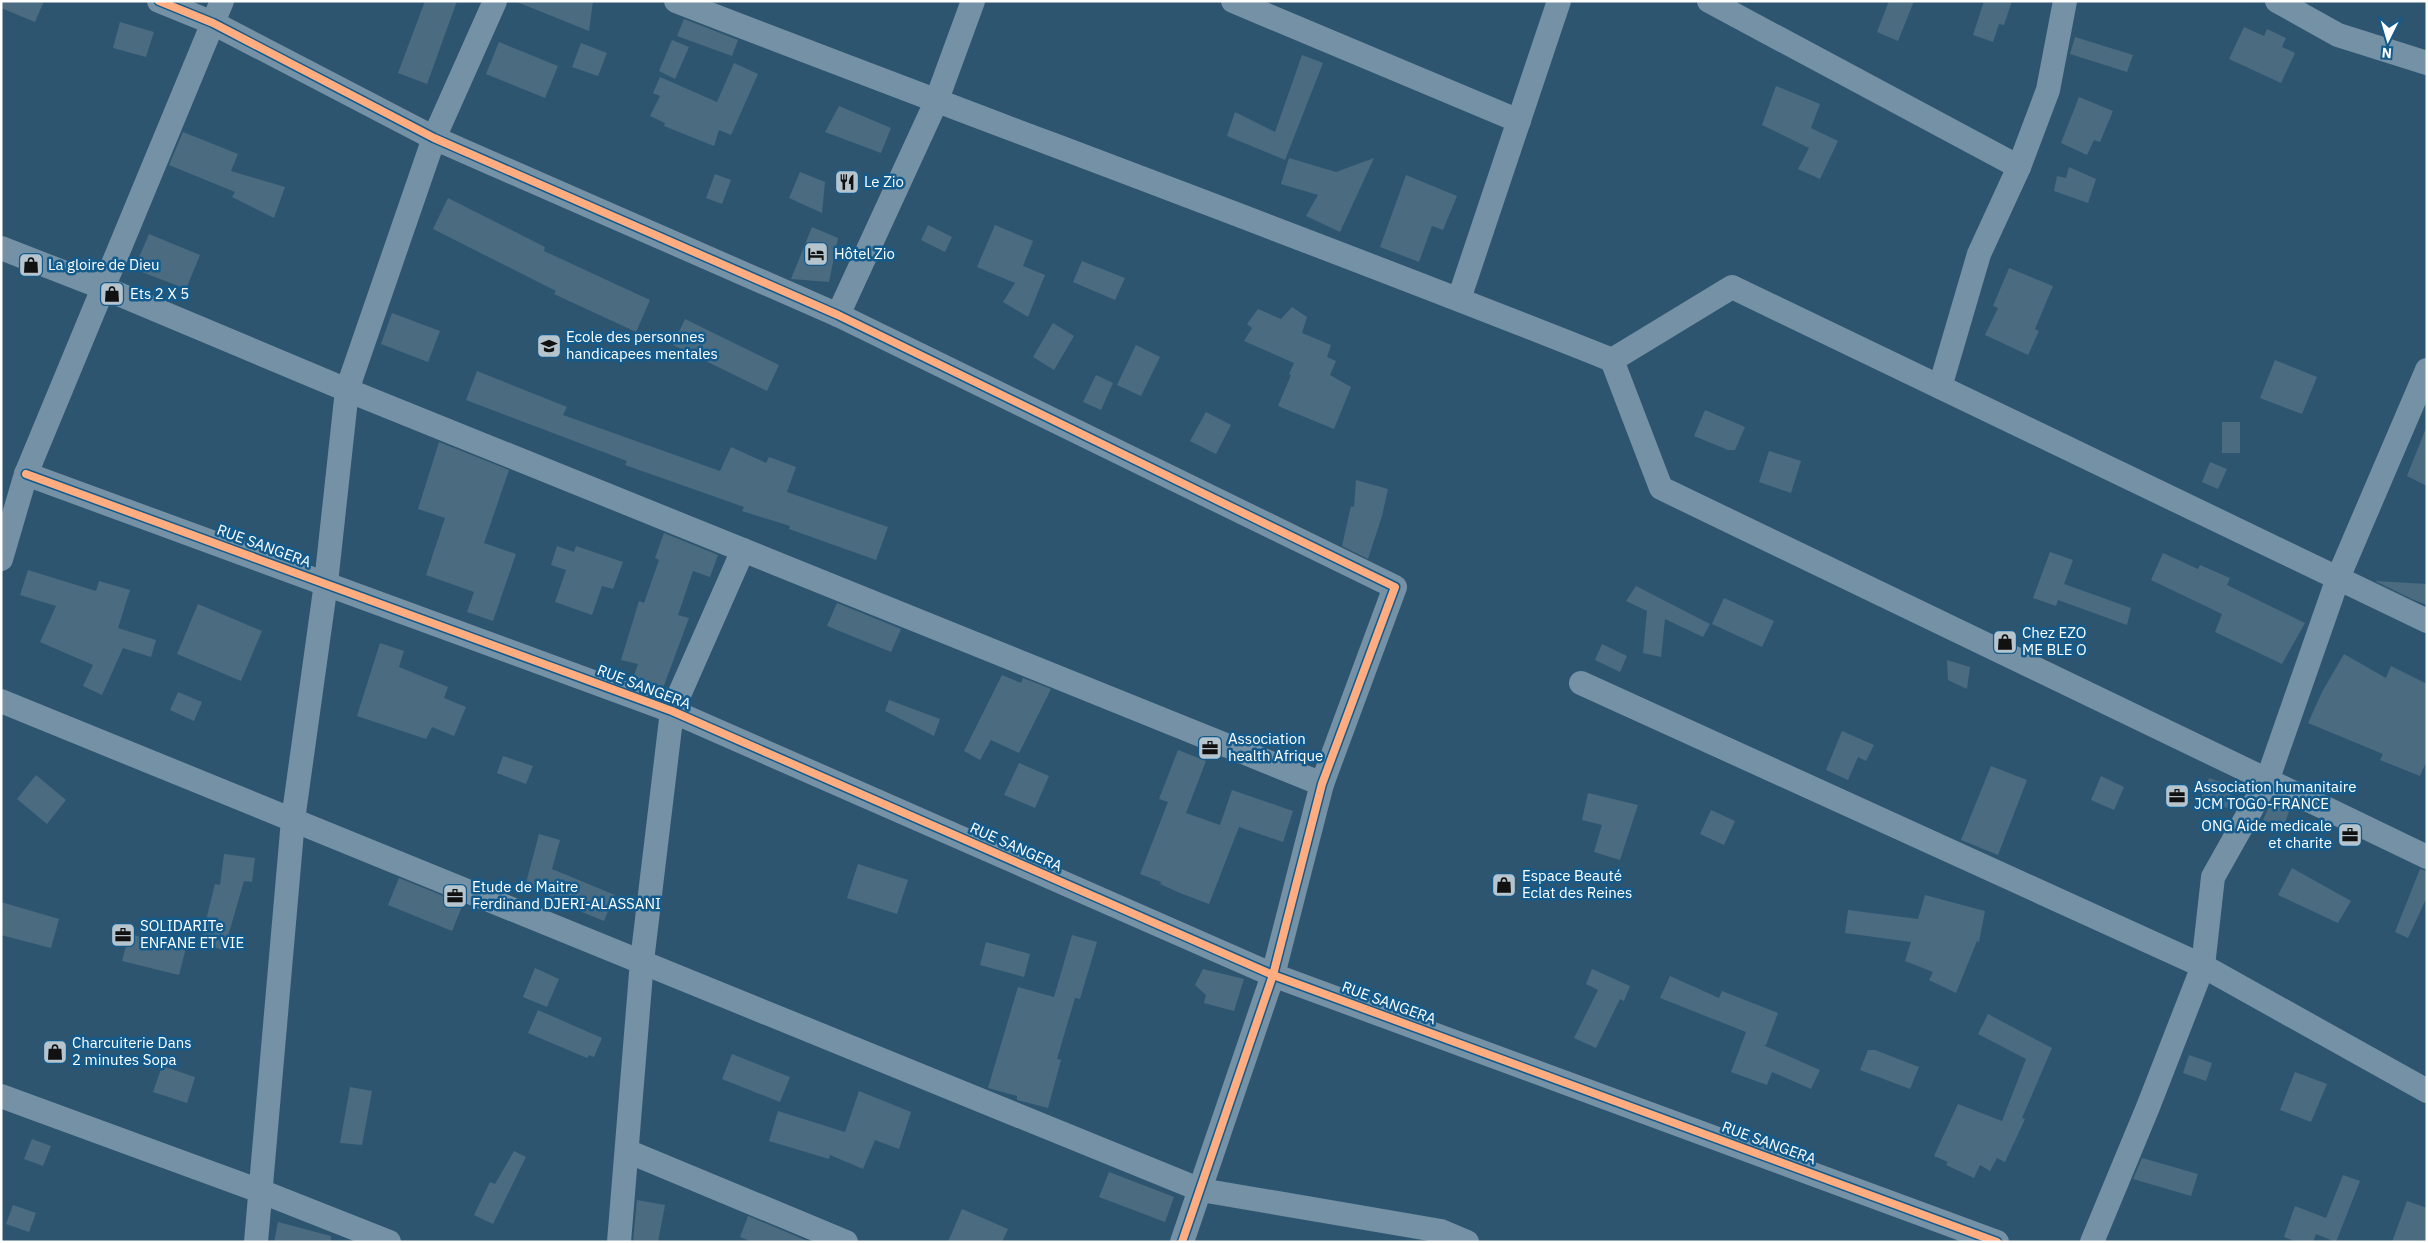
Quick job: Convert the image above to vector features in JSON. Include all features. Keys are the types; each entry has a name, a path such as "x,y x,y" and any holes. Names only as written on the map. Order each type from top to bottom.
{"street":[{"path":"159,1 213,23 434,138 838,315 1395,587 1322,784 1273,975 1182,1242"},
{"path":"1,559 26,474 222,1"},
{"path":"256,1242 293,820 326,583 346,390 434,138 495,1"},
{"path":"676,1 936,102 1458,299 1612,360 1661,488 2427,857"},
{"path":"838,315 936,102 973,1"},
{"path":"1233,1 1519,121"},
{"path":"1458,299 1560,1"},
{"path":"1710,1 2019,167"},
{"path":"1940,387 1979,254 2019,167 2048,90 2065,1"},
{"path":"2276,1 2338,35 2427,63"},
{"path":"1,248 104,288 346,390 1322,784"},
{"path":"1612,360 1732,287 2427,620"},
{"path":"2092,1242 2148,1108 2203,966 2213,877 2267,781 2338,578 2427,370"},
{"name":"RUE SANGERA","path":"26,474 672,711 1273,975 1997,1242"},
{"path":"620,1242 642,960 672,711 742,550"},
{"path":"1581,683 2203,966 2427,1091"},
{"path":"1,701 642,960 1201,1190 1441,1231 1467,1242"},
{"path":"1,1096 260,1191 389,1242"},
{"path":"627,1150 846,1242"}],"building":[{"path":"1,1 44,1 35,22 1,8"},
{"path":"425,1 457,1 427,84 398,73"},
{"path":"593,1 589,31 517,2"},
{"path":"1889,1 1914,1 1898,41 1877,32"},
{"path":"1984,1 2012,1 2004,25 1999,24 1993,42 1973,35"},
{"path":"684,19 738,40 732,56 677,36"},
{"path":"120,22 154,32 146,57 113,48"},
{"path":"2244,27 2264,36 2267,29 2286,38 2282,47 2295,53 2281,83 2229,59"},
{"path":"2075,37 2133,55 2127,72 2070,54"},
{"path":"672,40 689,47 675,79 659,71"},
{"path":"499,42 558,66 545,98 486,74"},
{"path":"581,43 607,53 598,76 572,67"},
{"path":"1302,55 1323,63 1285,160 1227,136 1235,112 1275,132"},
{"path":"734,63 758,74 731,135 719,130 714,146 664,126 665,123 650,116 660,96 653,93 660,77 717,102"},
{"path":"1776,86 1820,104 1811,128 1838,141 1820,179 1798,169 1809,148 1762,125"},
{"path":"2079,97 2113,111 2100,142 2094,140 2087,155 2061,143"},
{"path":"839,106 891,128 881,153 825,132"},
{"path":"183,132 238,154 231,171 285,187 274,218 232,197 235,192 169,165"},
{"path":"1289,158 1336,172 1374,158 1340,232 1306,216 1318,195 1281,184"},
{"path":"2069,167 2096,179 2088,203 2054,191 2057,176 2066,178"},
{"path":"800,172 825,182 822,213 789,198"},
{"path":"715,174 731,180 722,204 706,198"},
{"path":"1406,175 1457,196 1443,230 1432,226 1419,262 1380,247"},
{"path":"448,198 545,247 544,251 650,300 636,332 554,294 556,291 433,229"},
{"path":"928,225 952,237 945,252 921,240"},
{"path":"995,225 1033,241 1023,266 1045,275 1028,317 1003,302 1015,283 977,267"},
{"path":"812,227 838,238 829,282 791,279"},
{"path":"149,234 200,255 186,289 134,269"},
{"path":"1082,261 1125,278 1115,300 1073,282"},
{"path":"2009,268 2053,286 2035,329 2039,331 2028,355 1985,335 1998,308 1993,306"},
{"path":"1292,307 1307,317 1302,333 1331,345 1327,357 1336,361 1330,375 1351,387 1334,429 1278,406 1294,363 1244,341 1252,328 1247,324 1258,309 1281,319"},
{"path":"392,313 440,331 428,362 381,344"},
{"path":"685,319 779,365 767,391 673,345"},
{"path":"1053,323 1074,336 1054,370 1033,357"},
{"path":"1136,345 1160,357 1141,396 1117,385"},
{"path":"2275,360 2317,377 2302,414 2260,398"},
{"path":"477,371 567,407 563,415 720,471 731,447 766,463 769,457 796,467 787,492 888,527 876,560 789,529 790,526 742,511 744,507 625,465 627,461 466,400"},
{"path":"1096,375 1113,383 1101,410 1083,402"},
{"path":"1705,410 1745,427 1735,450 1728,450 1694,436"},
{"path":"1206,412 1231,425 1216,454 1190,441"},
{"path":"2222,422 2240,422 2240,453 2222,453"},
{"path":"2427,429 2427,486 2407,476"},
{"path":"439,442 509,470 484,543 516,554 493,621 467,612 474,592 426,575 445,518 418,509"},
{"path":"1769,451 1801,461 1791,493 1759,482"},
{"path":"2210,462 2227,469 2218,489 2202,482"},
{"path":"1356,480 1388,489 1382,516 1368,559 1342,546 1351,506 1354,507"},
{"path":"664,533 718,555 710,577 693,571 678,615 689,618 663,688 633,678 638,664 621,660 639,601 644,603 659,560 655,558"},
{"path":"557,546 574,552 576,546 623,562 613,589 602,586 592,615 555,602 566,570 551,565"},
{"path":"2050,552 2073,560 2064,584 2131,608 2127,625 2058,600 2056,606 2033,598"},
{"path":"2163,553 2198,569 2200,565 2230,578 2227,585 2305,623 2282,664 2215,632 2222,614 2151,580"},
{"path":"28,570 96,591 99,581 130,590 118,628 156,640 151,657 123,648 102,695 83,686 93,665 40,642 56,606 20,595"},
{"path":"2375,581 2427,584 2427,605 2414,600"},
{"path":"1636,586 1710,624 1703,637 1665,619 1661,657 1643,653 1647,611 1626,601"},
{"path":"1724,598 1774,621 1762,647 1712,624"},
{"path":"837,603 901,629 891,652 827,626"},
{"path":"198,604 262,631 241,681 177,654"},
{"path":"380,643 404,651 399,667 448,687 444,698 466,707 454,736 432,727 426,739 357,716"},
{"path":"1602,644 1627,656 1620,672 1595,660"},
{"path":"2344,654 2386,678 2391,666 2427,684 2427,760 2420,776 2380,760 2383,754 2308,723 2322,692"},
{"path":"1947,660 1970,667 1967,689 1948,680"},
{"path":"1002,675 1021,683 1023,678 1051,689 1019,753 991,740 980,760 964,751"},
{"path":"178,692 202,702 194,721 170,710"},
{"path":"889,700 940,719 934,736 885,711"},
{"path":"1842,731 1874,745 1866,761 1858,757 1848,780 1826,770"},
{"path":"1178,750 1206,761 1186,813 1220,825 1232,790 1293,811 1283,842 1239,827 1209,904 1140,874 1168,802 1159,799"},
{"path":"503,756 533,766 526,784 497,773"},
{"path":"1019,763 1049,776 1035,808 1004,795"},
{"path":"1991,766 2027,780 1998,855 1961,840"},
{"path":"36,775 66,800 47,824 17,799"},
{"path":"2101,776 2124,787 2114,810 2091,800"},
{"path":"2209,778 2234,787 2227,808 2201,798"},
{"path":"1588,793 1638,805 1620,860 1594,852 1602,825 1582,820"},
{"path":"2271,802 2290,809 2283,828 2263,820"},
{"path":"1711,810 1735,821 1724,845 1700,834"},
{"path":"539,834 560,840 552,869 615,895 604,921 548,898 550,894 525,887"},
{"path":"224,854 255,858 252,882 244,881 224,950 200,944 215,884 220,885"},
{"path":"858,864 908,880 897,914 847,898"},
{"path":"2292,868 2351,901 2338,923 2278,895"},
{"path":"2420,869 2427,871 2427,897 2408,938 2395,932"},
{"path":"399,878 463,904 452,931 388,905"},
{"path":"1925,895 1985,911 1979,942 1977,941 1956,993 1929,980 1933,972 1905,961 1911,942 1845,933 1848,910 1918,919"},
{"path":"1,902 59,919 51,948 1,935"},
{"path":"129,934 186,948 179,975 122,961"},
{"path":"1072,935 1097,942 1080,999 1075,998 1057,1059 1061,1060 1048,1108 1017,1100 1017,1096 988,1088 1018,987 1054,997"},
{"path":"986,942 1030,954 1024,977 980,965"},
{"path":"535,968 559,979 547,1007 523,997"},
{"path":"1203,969 1244,979 1234,1011 1204,1003 1206,995 1195,985"},
{"path":"1592,969 1630,986 1624,1001 1620,999 1596,1048 1574,1038 1598,990 1586,984"},
{"path":"1670,976 1719,998 1722,991 1778,1013 1766,1045 1763,1045 1820,1070 1811,1089 1772,1072 1767,1085 1731,1072 1746,1032 1660,998"},
{"path":"538,1010 602,1038 594,1057 589,1055 587,1058 528,1033"},
{"path":"1988,1014 2052,1048 2022,1118 2025,1119 2005,1162 1997,1158 1990,1171 1980,1165 1974,1178 1946,1165 1948,1162 1934,1156 1958,1104 2002,1121 2026,1059 1978,1034"},
{"path":"1868,1050 1875,1050 1919,1067 1910,1089 1860,1070"},
{"path":"732,1054 790,1077 780,1102 722,1079"},
{"path":"2189,1055 2212,1063 2206,1081 2183,1073"},
{"path":"162,1066 195,1077 187,1103 153,1092"},
{"path":"2295,1072 2327,1084 2311,1122 2280,1110"},
{"path":"350,1087 372,1091 362,1145 340,1143"},
{"path":"859,1091 911,1112 899,1149 875,1140 863,1169 830,1155 829,1159 769,1141 778,1111 845,1132"},
{"path":"32,1139 51,1146 43,1166 24,1159"},
{"path":"514,1151 526,1157 493,1224 474,1215 490,1182 495,1184"},
{"path":"2142,1158 2198,1174 2191,1196 2133,1179"},
{"path":"1109,1172 1174,1197 1165,1222 1099,1197"},
{"path":"2343,1175 2360,1181 2336,1242 2316,1234 2313,1242 2297,1242 2284,1237 2295,1206 2326,1218"},
{"path":"637,1200 665,1205 658,1242 633,1242"},
{"path":"2407,1201 2427,1208 2427,1242 2392,1242"},
{"path":"13,1205 36,1213 29,1232 6,1224"},
{"path":"962,1209 1008,1229 1002,1242 948,1242"},
{"path":"748,1216 810,1242 752,1242 740,1237"},
{"path":"278,1222 331,1236 331,1242 274,1242"}],"cycle path":[{"path":"159,1 213,23 434,138 838,315 1395,587 1322,784 1273,975 1182,1242"},
{"path":"26,474 672,711 1273,975 1997,1242"}],"place":[{"name":"Le Zio","path":"847,182"},
{"name":"Hôtel Zio","path":"816,254"},
{"name":"La gloire de Dieu","path":"31,265"},
{"name":"Ets 2 X 5","path":"112,294"},
{"name":"Ecole des personnes handicapees mentales","path":"549,346"},
{"name":"Chez EZO ME BLE O","path":"2005,642"},
{"name":"Association health Afrique","path":"1210,748"},
{"name":"Association humanitaire JCM TOGO-FRANCE","path":"2177,796"},
{"name":"ONG Aide medicale et charite","path":"2350,835"},
{"name":"Espace Beauté Eclat des Reines","path":"1504,885"},
{"name":"Etude de Maitre Ferdinand DJERI-ALASSANI","path":"455,896"},
{"name":"SOLIDARITe ENFANE ET VIE","path":"123,935"},
{"name":"Charcuiterie Dans 2 minutes Sopa","path":"55,1052"}]}
